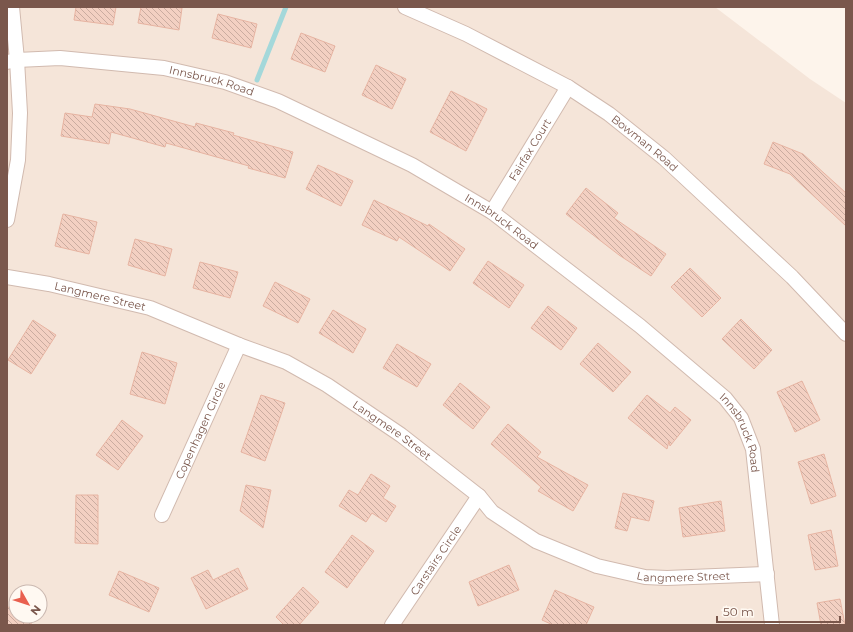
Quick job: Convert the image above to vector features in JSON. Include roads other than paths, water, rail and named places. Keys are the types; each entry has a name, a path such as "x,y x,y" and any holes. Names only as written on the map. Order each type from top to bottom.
{"street":[{"path":"7,220 18,160 20,113 12,61 12,7"},
{"name":"Bowman Road","path":"405,7 466,34 568,88 609,114 664,158 792,276 846,334"},
{"name":"Innsbruck Road","path":"12,61 60,58 164,68 225,82 278,101 412,165 492,212 640,326 725,398 741,418 753,449 772,625"},
{"name":"Fairfax Court","path":"492,212 568,88"},
{"name":"Langmere Street","path":"7,277 49,284 150,308 286,362 327,385 401,435 479,496 492,512 536,541 597,566 645,577 667,578 766,574"},
{"name":"Copenhagen Circle","path":"162,515 240,345"},
{"name":"Carstairs Circle","path":"392,625 479,496"}],"waterway":[{"path":"257,80 286,7"}]}
